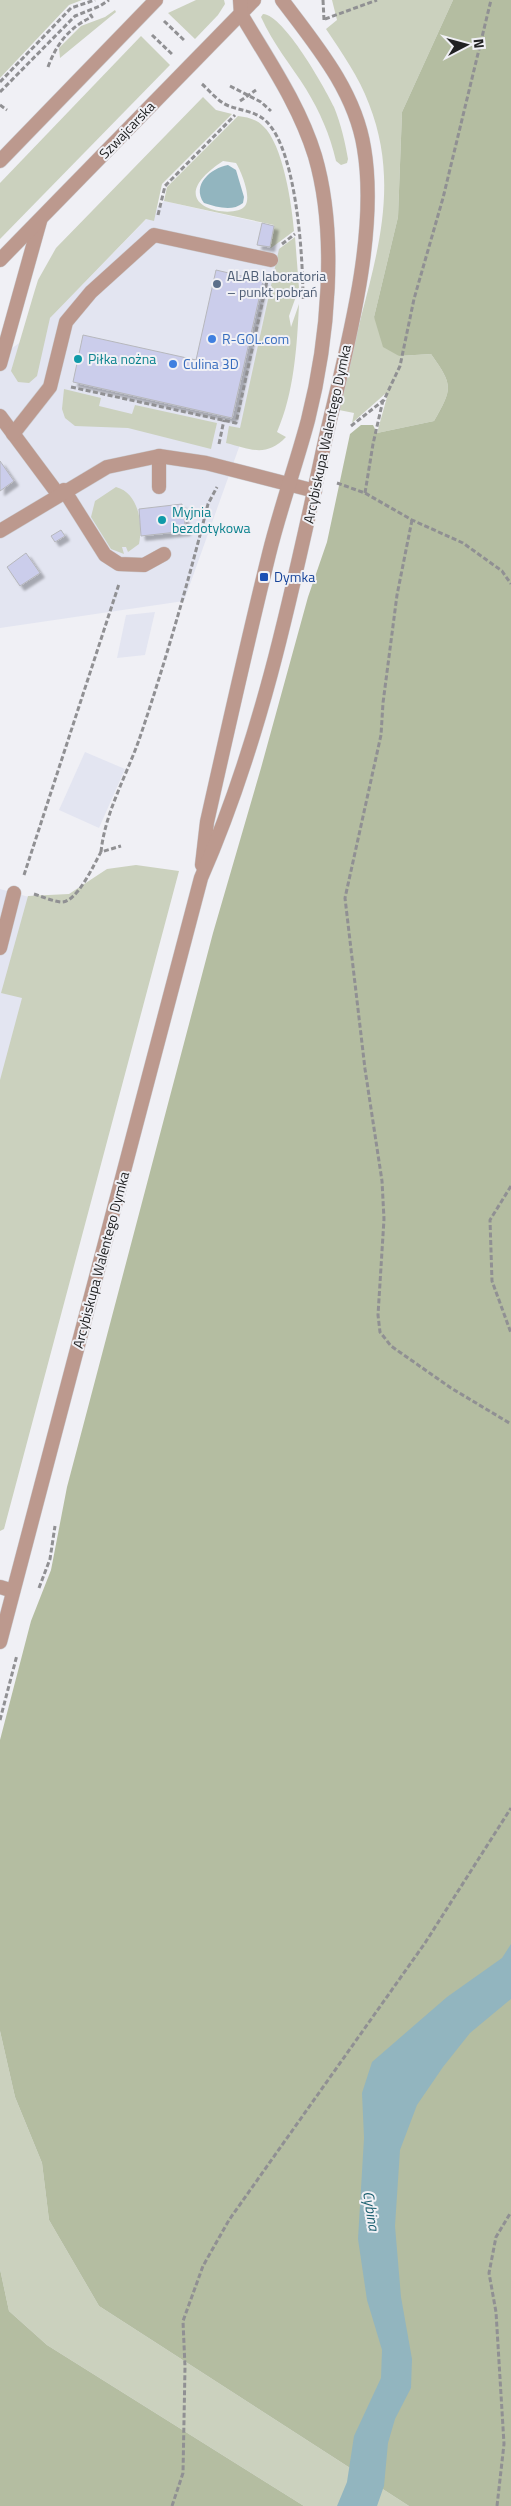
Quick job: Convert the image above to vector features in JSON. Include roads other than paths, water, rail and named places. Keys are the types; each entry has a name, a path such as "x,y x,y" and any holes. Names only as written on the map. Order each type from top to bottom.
{"street":[{"path":"0,161 156,0"},
{"name":"Szwajcarska","path":"0,260 240,7 254,0"},
{"name":"Arcybiskupa Walentego Dymka","path":"0,1642 7,1589 201,878 224,824 258,716 315,491 360,277 368,212 368,182 364,147 346,94 329,64 282,0"},
{"name":"Arcybiskupa Walentego Dymka","path":"201,878 209,813 270,552 308,419 322,346 327,281 327,230 315,158 304,124 240,7"},
{"path":"0,364 40,220"},
{"path":"13,434 51,383 66,322 92,292 154,235 271,260"},
{"path":"0,416 61,492 105,555 119,564 144,565 164,554"},
{"path":"0,531 61,492 107,467 159,456 206,463 315,491"},
{"path":"159,456 159,487"},
{"path":"0,948 17,891"}],"water":[{"path":"228,165 236,170 244,197 243,203 229,208 204,203 200,190 201,184 215,170"},
{"name":"Cybina","path":"511,1944 511,1999 470,2033 443,2067 417,2105 400,2150 395,2226 401,2297 412,2359 411,2388 395,2419 388,2443 384,2486 377,2506 337,2506 347,2482 354,2436 381,2378 382,2350 367,2300 358,2239 364,2138 362,2093 372,2062 447,1997 502,1958"}],"place":[{"name":"ALAB laboratoria – punkt pobrań","path":"217,284"},
{"name":"R-GOL.com","path":"212,339"},
{"name":"Piłka nożna","path":"78,359"},
{"name":"Culina 3D","path":"173,364"},
{"name":"Myjnia bezdotykowa","path":"162,520"},
{"name":"Dymka","path":"264,577"}]}
